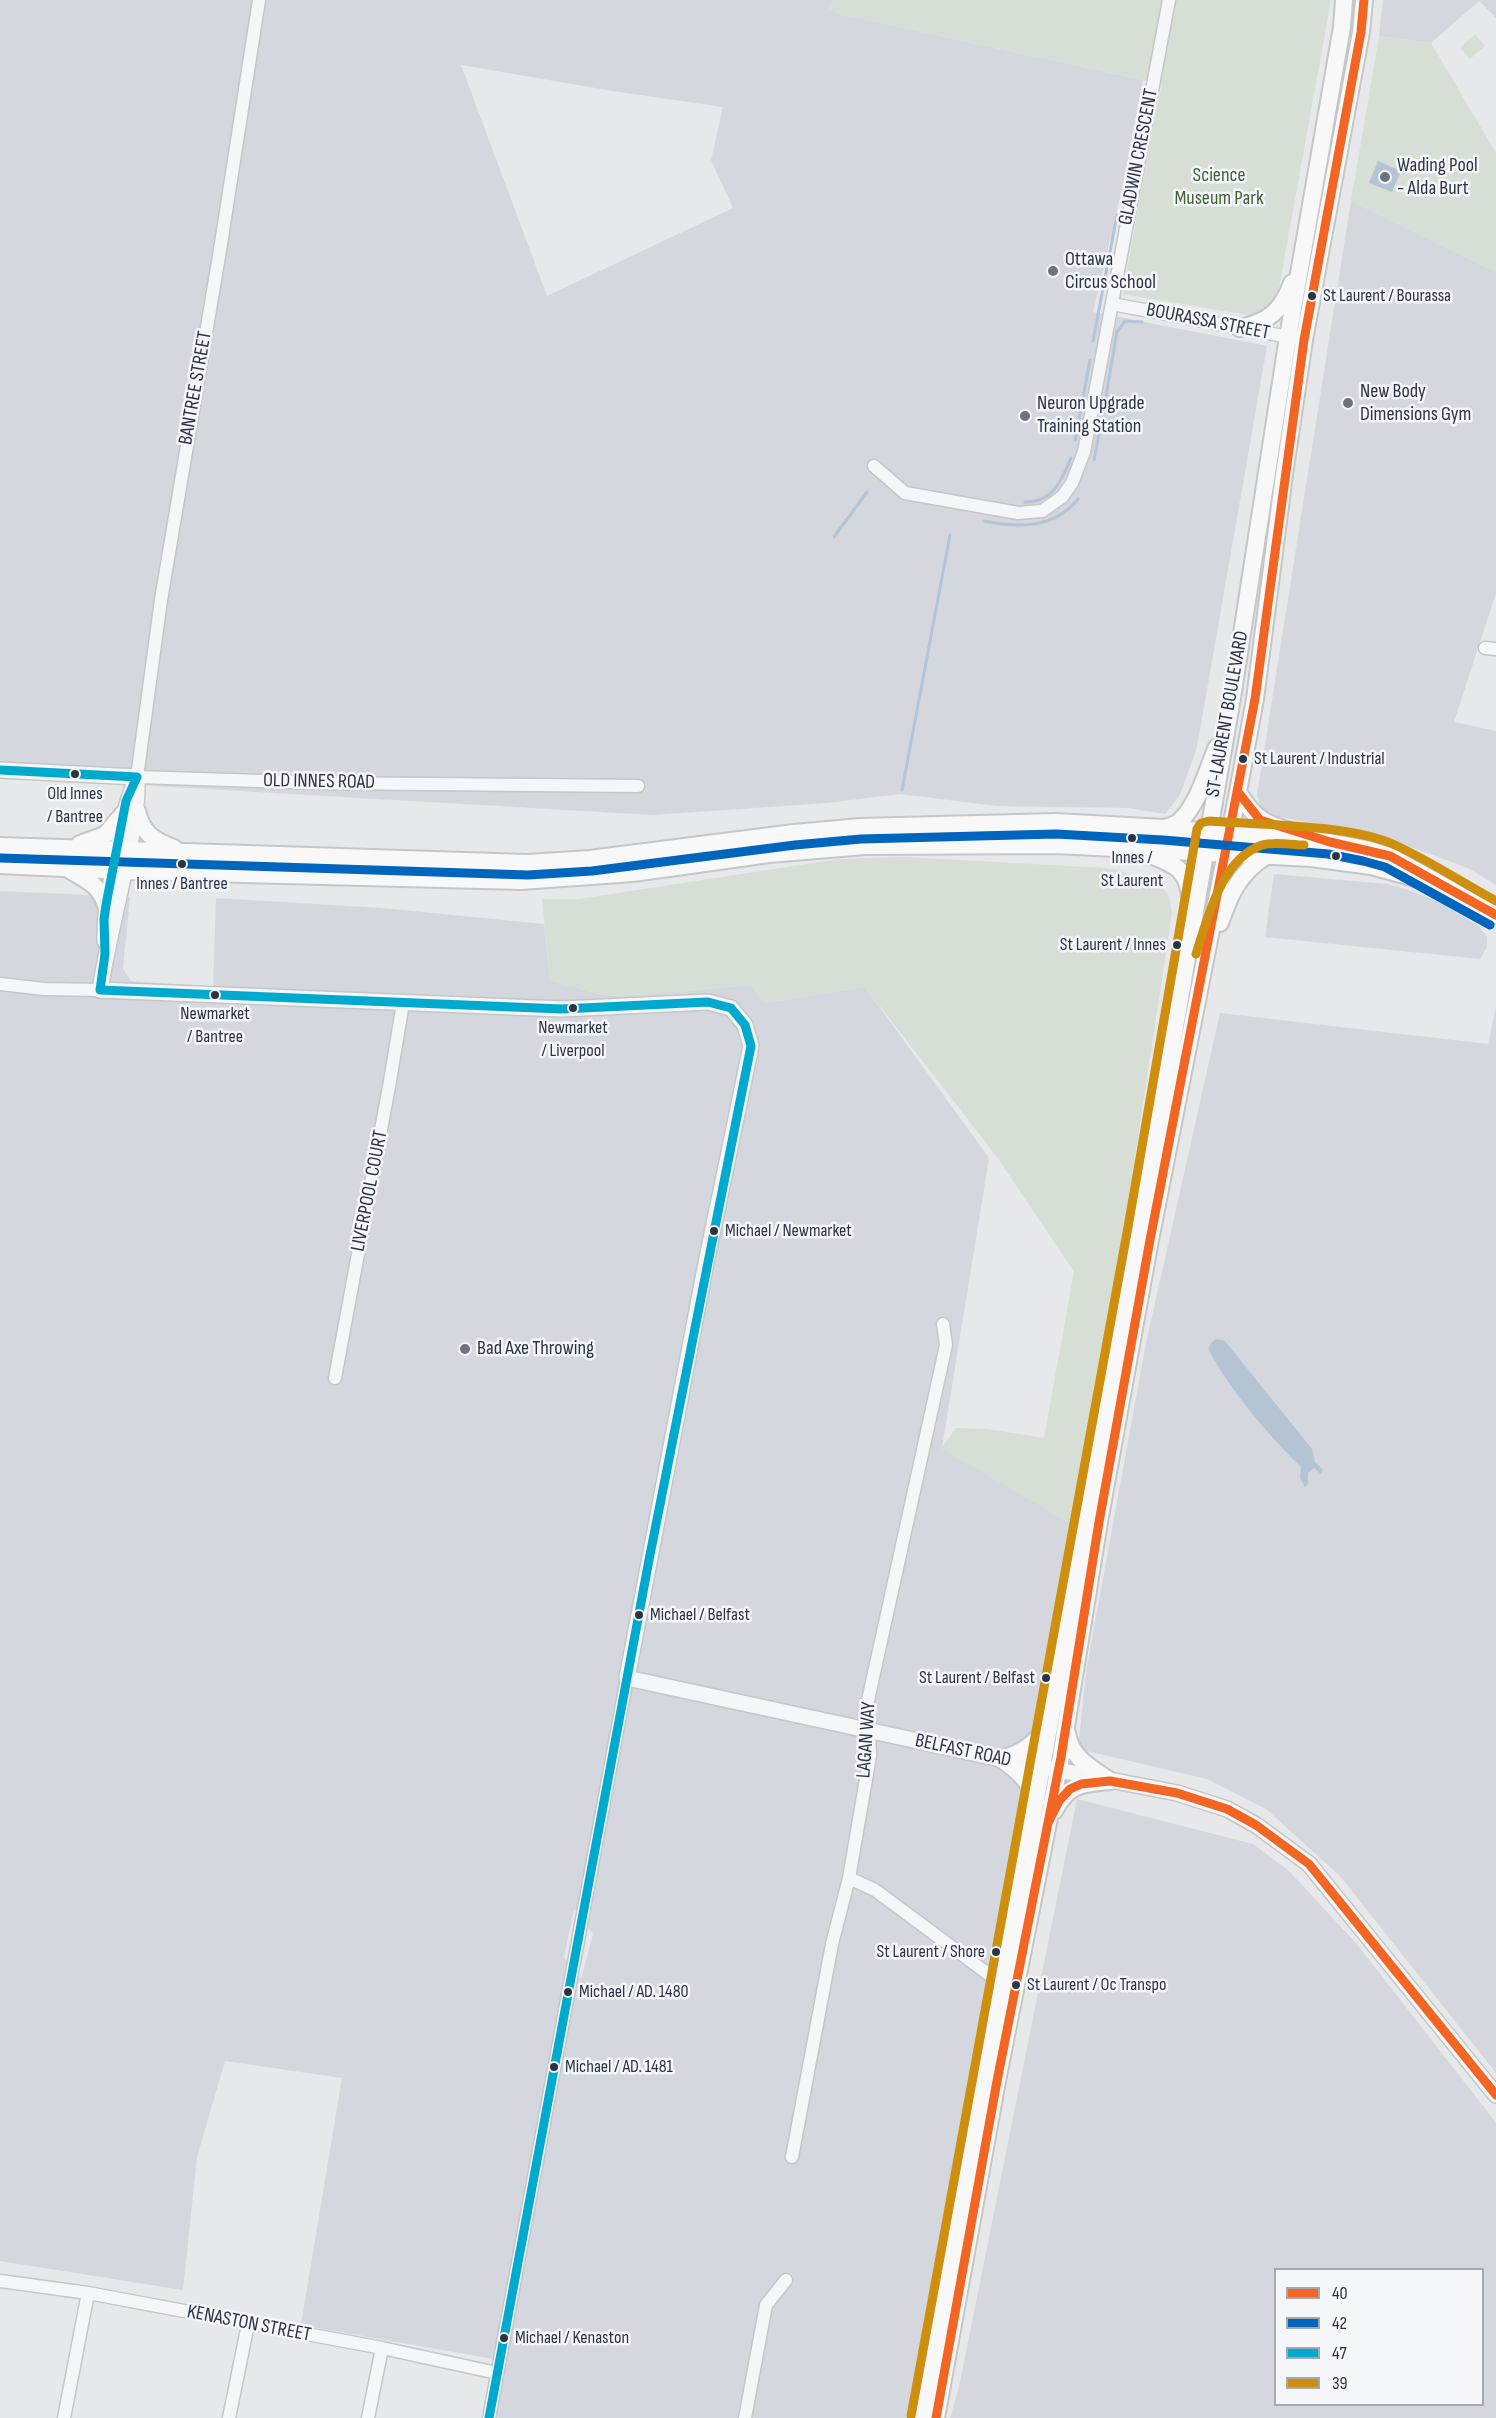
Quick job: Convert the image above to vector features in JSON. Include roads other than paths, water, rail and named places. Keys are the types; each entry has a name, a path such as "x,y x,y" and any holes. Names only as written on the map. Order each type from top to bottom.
{"main road":[{"name":"ST-LAURENT BOULEVARD","path":"936,2418 944,2341 1003,1985 1042,1767 1058,1725 1145,1234 1204,853 1246,612 1287,337 1342,27 1344,0"},
{"name":"ST-LAURENT BOULEVARD","path":"1145,1234 1204,967 1255,699 1282,487 1304,340 1364,0"},
{"path":"1240,328 1258,324 1276,312 1289,291 1303,251"},
{"path":"1164,828 1179,823 1186,813 1227,724"},
{"path":"1238,792 1260,820 1330,843"},
{"path":"65,848 100,838 130,812 151,837 187,853"},
{"path":"0,846 527,863 590,859 794,833 867,827 1056,822 1164,828 1330,843 1366,849 1390,856 1496,915"},
{"path":"0,864 119,870 521,881 615,875 778,853 886,844 1133,848 1340,861 1434,882"},
{"path":"1133,848 1168,861 1183,872 1190,885 1193,923"},
{"path":"1204,967 1235,888 1245,871 1266,856"},
{"path":"65,867 96,885 106,905"},
{"name":"ST-LAURENT BOULEVARD","path":"923,2418 944,2341 1059,1771 1058,1725"},
{"path":"1001,1759 1017,1755 1058,1725 1076,1756 1110,1781"},
{"path":"1001,1759 1027,1780 1037,1803"},
{"path":"1048,1822 1059,1801 1070,1789 1081,1784 1110,1781"}],"street":[{"name":"BANTREE STREET","path":"105,954 106,905 124,850 137,777 160,600 220,250 259,0"},
{"name":"GLADWIN CRESCENT","path":"874,466 904,494 1018,513 1042,511 1062,496 1072,483 1080,464 1113,304 1169,0"},
{"name":"BOURASSA STREET","path":"1113,304 1304,340"},
{"name":"OLD INNES ROAD","path":"0,770 323,783 638,786"},
{"name":"BANTREE STREET","path":"100,990 105,954 114,923 119,870"},
{"path":"0,984 44,989 562,1009 708,1002 732,1008 745,1025 751,1046 699,1298 547,2097 489,2418"},
{"name":"LIVERPOOL COURT","path":"334,1378 403,1003"},
{"name":"LAGAN WAY","path":"792,2157 832,1944 849,1878 870,1756 866,1714 946,1345 943,1324"},
{"name":"BELFAST ROAD","path":"627,1678 869,1732 1177,1793 1227,1809 1256,1825 1308,1864 1496,2095"},
{"path":"849,1878 875,1890 1003,1985"},
{"path":"745,2418 766,2306 786,2280"},
{"name":"KENASTON STREET","path":"0,2281 88,2293 382,2348 497,2373"},
{"path":"64,2418 88,2293"},
{"path":"230,2418 248,2324"},
{"path":"368,2418 382,2348"}],"water":[{"name":"Wading Pool - Alda Burt","path":"1378,161 1401,171 1392,192 1369,183"},
{"path":"1216,1339 1225,1341 1312,1449 1315,1462 1323,1470 1321,1474 1314,1468 1308,1473 1308,1484 1305,1487 1300,1478 1301,1467 1250,1411 1216,1363 1208,1348"}],"waterway":[{"path":"1093,341 1117,215"},
{"path":"1105,402 1117,332 1125,321 1142,322"},
{"path":"1075,440 1090,360"},
{"path":"1094,460 1102,419"},
{"path":"1025,502 1042,499 1055,489 1071,458"},
{"path":"834,537 867,492"},
{"path":"984,521 1010,525 1035,524 1058,516 1078,499"},
{"path":"902,790 950,535"}],"place":[{"name":"Wading Pool - Alda Burt","path":"1385,177"},
{"name":"Ottawa Circus School","path":"1053,271"},
{"name":"St Laurent / Bourassa","path":"1312,296"},
{"name":"New Body Dimensions Gym","path":"1348,403"},
{"name":"Neuron Upgrade Training Station","path":"1025,416"},
{"name":"St Laurent / Industrial","path":"1243,759"},
{"name":"Old Innes / Bantree","path":"75,774"},
{"name":"Innes / St Laurent","path":"1132,838"},
{"name":"Innes / Bantree","path":"182,864"},
{"name":"St Laurent / Innes","path":"1177,945"},
{"name":"Newmarket / Bantree","path":"215,995"},
{"name":"Newmarket / Liverpool","path":"573,1008"},
{"name":"Michael / Newmarket","path":"714,1231"},
{"name":"Bad Axe Throwing","path":"465,1349"},
{"name":"Michael / Belfast","path":"639,1615"},
{"name":"St Laurent / Belfast","path":"1046,1678"},
{"name":"St Laurent / Shore","path":"996,1952"},
{"name":"St Laurent / Oc Transpo","path":"1016,1985"},
{"name":"Michael / AD. 1480","path":"568,1992"},
{"name":"Michael / AD. 1481","path":"554,2067"},
{"name":"Michael / Kenaston","path":"504,2338"}],"park label":[{"name":"Science Museum Park","path":"1219,188"}]}
